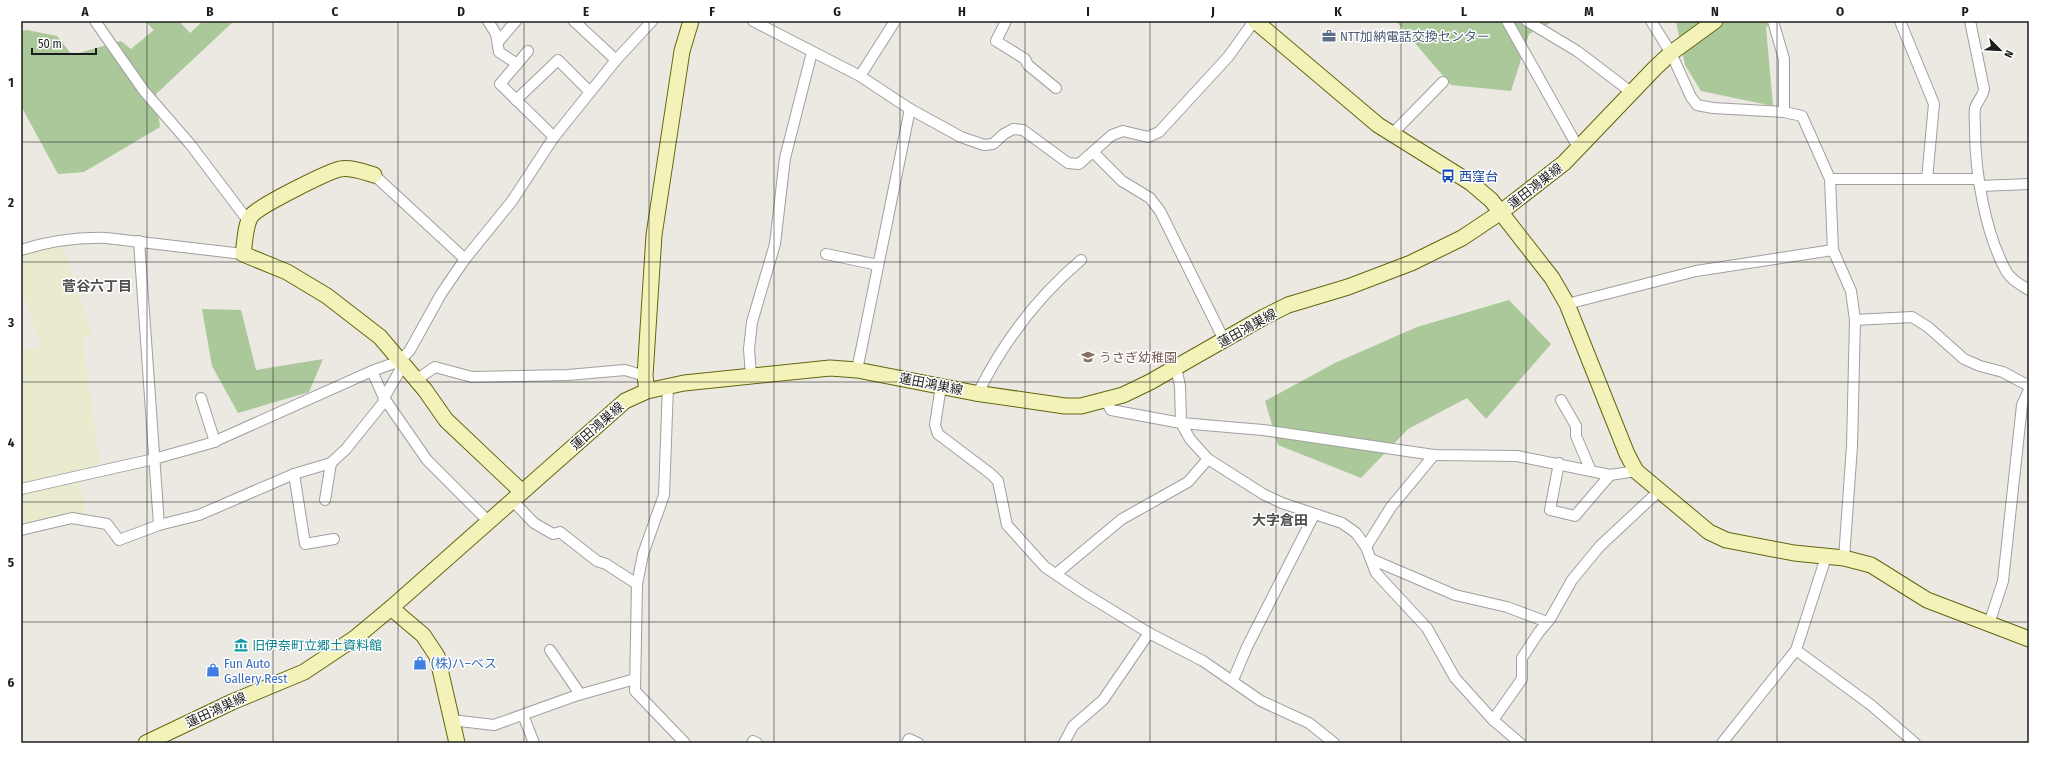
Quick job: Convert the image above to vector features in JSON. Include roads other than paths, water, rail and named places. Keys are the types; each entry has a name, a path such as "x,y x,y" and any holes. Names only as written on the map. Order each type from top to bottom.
{"street":[{"path":"95,21 144,91 190,144 249,222"},
{"path":"488,21 496,34 499,52 517,64"},
{"path":"498,42 516,21"},
{"path":"574,21 616,60"},
{"path":"21,530 72,518 108,524 119,540 158,524 199,515 294,474 331,463 346,449 383,403 401,363 410,350 441,294 465,259 512,201 554,137 616,60 652,21"},
{"path":"647,391 645,376 654,236 681,58 691,21"},
{"path":"753,21 860,76 910,109 976,143 984,145 993,144 1004,134 1013,129 1023,130 1068,163 1079,164 1094,153 1112,135 1124,131 1148,137 1160,132 1224,63 1254,21 1391,135 1471,183 1491,200 1552,278 1567,304 1627,454 1636,471 1709,532 1726,540 1826,557 1844,558 1870,565 1927,600 2029,639"},
{"path":"860,76 895,21"},
{"path":"1006,21 996,41 1025,59 1028,66 1056,88"},
{"path":"1506,21 1579,149"},
{"path":"1527,21 1576,51 1631,92"},
{"path":"1651,21 1671,53 1691,97 1697,104 1713,108 1784,112 1802,116 1830,179 1833,250 1851,291 1855,320 1852,446 1844,558"},
{"name":"蓮田鴻巣線","path":"146,743 232,702 304,672 355,638 391,608 625,401 647,391 668,386 830,368 857,370 978,393 1065,406 1081,406 1106,401 1123,395 1288,305 1348,287 1411,263 1462,238 1501,212 1546,178 1579,149 1631,92 1671,53 1715,21"},
{"path":"1773,21 1784,58 1784,112"},
{"path":"1900,21 1934,104 1928,179"},
{"path":"1974,23 1984,89 1984,96 1976,107 1975,153 1979,183 1992,235 2007,271 2015,282 2029,290"},
{"path":"528,51 500,84 554,137"},
{"path":"752,376 749,349 752,322 775,244 785,158 812,52"},
{"path":"516,100 558,60 590,92"},
{"path":"1391,135 1442,82"},
{"path":"857,370 910,109"},
{"path":"1094,153 1122,181 1150,198 1160,211 1224,340"},
{"path":"243,254 249,222 252,215 268,203 341,169 358,170 374,175 465,259"},
{"path":"1830,179 1928,179 1979,183 2029,184"},
{"path":"21,250 54,241 84,237 139,241 243,254 288,272 328,296 380,337 416,380 446,420 517,496 534,523 554,534 560,532 597,561 606,564 637,584"},
{"path":"139,241 158,524"},
{"path":"1567,304 1696,271 1833,250"},
{"path":"826,254 878,265"},
{"path":"978,393 994,361 1032,309 1058,279 1081,260"},
{"path":"1855,320 1912,317 1928,327 1964,359 1980,366 2002,372 2029,386"},
{"path":"21,489 154,459 215,442 372,371 401,363"},
{"path":"416,380 435,367 472,377 568,375 625,370 645,376"},
{"path":"1176,367 1180,386 1181,423 1190,439 1208,459 1263,494 1282,504 1342,523 1356,533 1366,547 1376,573 1427,628 1455,678 1493,720 1519,743"},
{"path":"372,371 384,398 427,460 488,521"},
{"path":"668,386 664,495 643,554 637,584 635,691 685,743"},
{"path":"941,386 935,425 938,434 998,481 1007,526 1045,566 1082,592 1149,633 1203,661 1261,701 1308,724 1334,743"},
{"path":"1989,624 2003,581 2022,405 2029,390"},
{"path":"200,398 215,442"},
{"path":"1561,400 1576,426 1576,436 1591,471"},
{"path":"1106,401 1111,410 1181,423 1263,430 1434,455 1517,456 1610,475 1636,471"},
{"path":"1366,547 1391,507 1434,455"},
{"path":"1057,574 1122,519 1188,482 1208,459"},
{"path":"325,500 331,463"},
{"path":"1559,464 1550,510 1575,516 1610,475"},
{"path":"294,474 305,544 334,539"},
{"path":"1493,720 1522,679 1522,658 1547,622 1572,580 1600,546 1660,490"},
{"path":"1232,680 1247,647 1314,515"},
{"path":"1722,743 1796,650 1826,557"},
{"path":"1371,559 1455,595 1507,607 1547,622"},
{"path":"391,608 423,635 437,656 457,743"},
{"path":"1064,743 1073,726 1103,700 1149,633"},
{"path":"550,650 580,694"},
{"path":"1796,650 1872,705 1915,743"},
{"path":"451,720 494,725 580,694 635,678"},
{"path":"523,715 534,743"},
{"path":"907,743 909,739 918,743"}],"place":[{"name":"NTT加納電話交換センター","path":"1329,36"},
{"name":"西窪台","path":"1448,176"},
{"name":"うさぎ幼稚園","path":"1088,357"},
{"name":"旧伊奈町立郷土資料館","path":"241,645"},
{"name":"(株)ハ―ベス","path":"420,663"},
{"name":"Fun Auto Gallery Rest","path":"213,670"}],"district":[{"name":"菅谷六丁目","path":"97,286"},
{"name":"大字倉田","path":"1280,520"}]}
